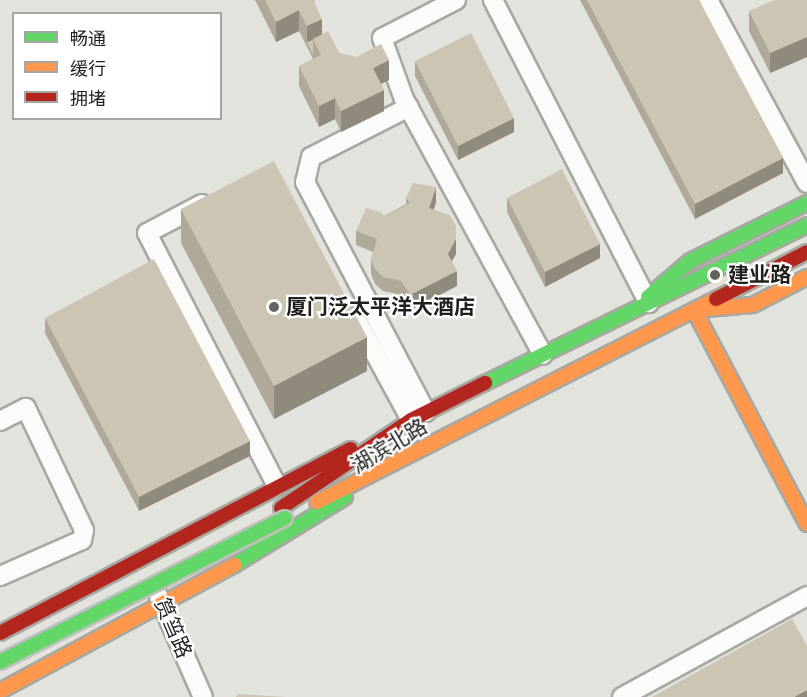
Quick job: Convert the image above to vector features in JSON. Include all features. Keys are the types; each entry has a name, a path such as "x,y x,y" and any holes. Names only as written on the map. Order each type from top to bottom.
{"main road":[{"path":"648,300 690,261 807,203"},
{"name":"湖滨北路","path":"0,633 150,557 277,486 631,311 648,300 807,225"},
{"name":"湖滨北路","path":"0,691 161,607 430,444 807,252"},
{"path":"807,277 753,305 694,310 807,524"},
{"path":"0,662 283,513 418,416"},
{"path":"0,652 283,513 430,444"}],"street":[{"path":"456,0 382,38 409,107 543,355"},
{"path":"493,0 648,300"},
{"path":"708,0 807,183"},
{"path":"409,107 311,157 305,182 418,416"},
{"path":"221,194 147,233 277,486"},
{"path":"339,288 418,416"},
{"path":"0,422 26,408 84,530 82,540 0,576"},
{"name":"筼筜路","path":"150,557 161,607 204,697"},
{"path":"622,697 807,596"}],"building":[{"path":"265,0 313,0 322,19 307,26 299,10 276,22"},
{"path":"587,0 699,0 783,158 695,204"},
{"path":"774,0 807,0 807,37 770,53 749,11"},
{"path":"328,31 339,53 356,57 381,44 389,60 373,68 384,90 341,111 335,98 319,106 299,66 321,55 313,39"},
{"path":"471,33 514,118 458,146 415,61"},
{"path":"313,40 313,55 307,42"},
{"name":"厦门泛太平洋大酒店","path":"274,161 367,337 274,386 181,209"},
{"path":"562,169 600,244 545,272 507,198"},
{"path":"413,183 436,187 429,208 450,215 456,226 456,239 448,254 457,271 410,295 401,281 383,277 375,269 371,260 377,239 356,231 366,208 381,212 384,216 410,203 406,198"},
{"path":"154,259 250,441 139,497 45,318"},
{"path":"792,619 807,646 807,690 794,697 652,697"},
{"path":"237,694 286,697 236,697"}],"traffic: fast":[{"path":"648,297 690,261 807,203"},
{"path":"485,383 807,225"},
{"path":"234,565 345,497"},
{"path":"0,662 285,518"}],"traffic: slow":[{"path":"807,277 753,305 694,310 807,524"},
{"path":"317,502 716,299"},
{"path":"0,691 234,565"}],"traffic: jam":[{"path":"716,299 807,252"},
{"path":"281,508 411,420 485,383"},
{"path":"0,633 351,449"}],"place":[{"name":"建业路","path":"715,275"},
{"name":"厦门泛太平洋大酒店","path":"274,307"}]}
